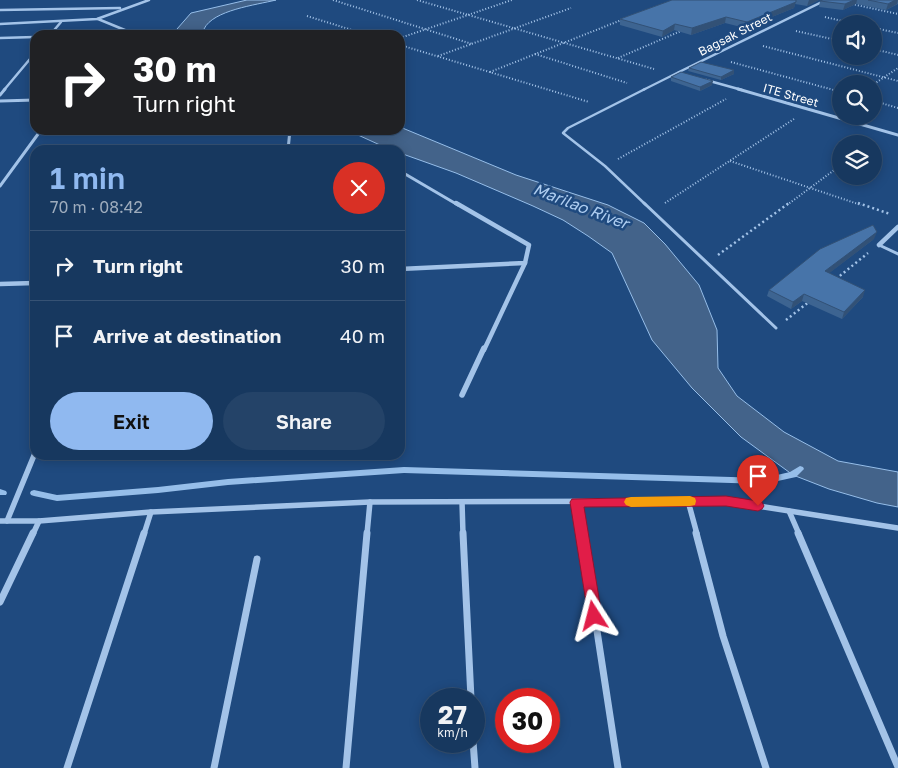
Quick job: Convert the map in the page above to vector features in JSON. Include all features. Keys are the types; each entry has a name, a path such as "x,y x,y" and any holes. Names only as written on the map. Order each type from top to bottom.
{"street":[{"path":"0,24 98,19 149,0"},
{"name":"Bagsak Street","path":"679,72 826,0"},
{"path":"0,10 125,8"},
{"path":"98,19 125,30"},
{"path":"54,30 61,22"},
{"path":"0,38 30,37"},
{"path":"0,95 30,59"},
{"path":"679,72 688,75"},
{"name":"ITE Street","path":"697,78 898,135"},
{"path":"0,101 30,100"},
{"path":"0,186 30,145"},
{"path":"405,174 529,244 525,263 462,395"},
{"path":"879,245 898,226"},
{"path":"405,269 525,263"},
{"path":"0,284 30,283"},
{"path":"32,460 3,521 39,521 151,512 370,502 726,501 897,530"},
{"path":"688,501 723,636 766,768"},
{"path":"346,768 370,502"},
{"path":"462,502 470,688"},
{"path":"577,502 618,768"},
{"path":"789,511 898,767"},
{"path":"67,768 151,512"},
{"path":"0,602 39,521"},
{"path":"214,768 257,559"},
{"path":"473,753 474,768"}],"lane":[{"path":"679,72 565,129 563,133 604,166 776,328"},
{"path":"879,245 898,254"}],"path":[{"path":"333,0 472,44"},
{"path":"417,0 675,75"},
{"path":"405,36 512,0"},
{"path":"852,4 898,14"},
{"path":"438,56 571,8"},
{"path":"800,12 832,19"},
{"path":"307,16 352,30"},
{"path":"490,72 624,19"},
{"path":"772,25 832,39"},
{"path":"618,58 684,29"},
{"path":"882,30 898,33"},
{"path":"742,40 898,80"},
{"path":"405,46 609,108"},
{"path":"882,51 898,55"},
{"path":"534,54 646,90"},
{"path":"711,56 832,90"},
{"path":"884,77 898,68"},
{"path":"604,166 742,90"},
{"path":"882,103 898,108"},
{"path":"651,212 809,110"},
{"path":"730,161 898,217"},
{"path":"708,263 832,172"},
{"path":"835,281 879,245"},
{"path":"776,328 813,299"}],"water":[{"path":"247,0 276,0 225,13 216,17 204,30 177,30 191,13"},
{"name":"Marilao River","path":"405,129 516,175 608,205 644,223 665,244 699,285 717,330 718,368 737,396 784,432 838,461 898,472 898,507 829,489 793,475 741,437 692,388 652,340 612,253 588,236 563,220 533,206 456,173 405,155 405,145 380,145 358,135 405,135"}],"building":[{"path":"672,0 796,0 796,2 747,22 726,17 692,28 675,24 663,31 620,19"},
{"path":"854,0 845,4 820,1"},
{"path":"868,0 895,0 888,4"},
{"path":"701,62 734,70 721,77 689,68"},
{"path":"681,72 713,81 700,87 671,77"},
{"path":"873,225 877,232 825,271 865,290 844,312 804,294 793,302 769,290 820,249"}],"waterway":[{"path":"34,493 57,498 228,482 404,470 764,481 793,475 800,469"}],"slow traffic":[{"path":"631,502 690,501"}],"route":[{"path":"594,616 577,502 726,501 758,506"}]}
